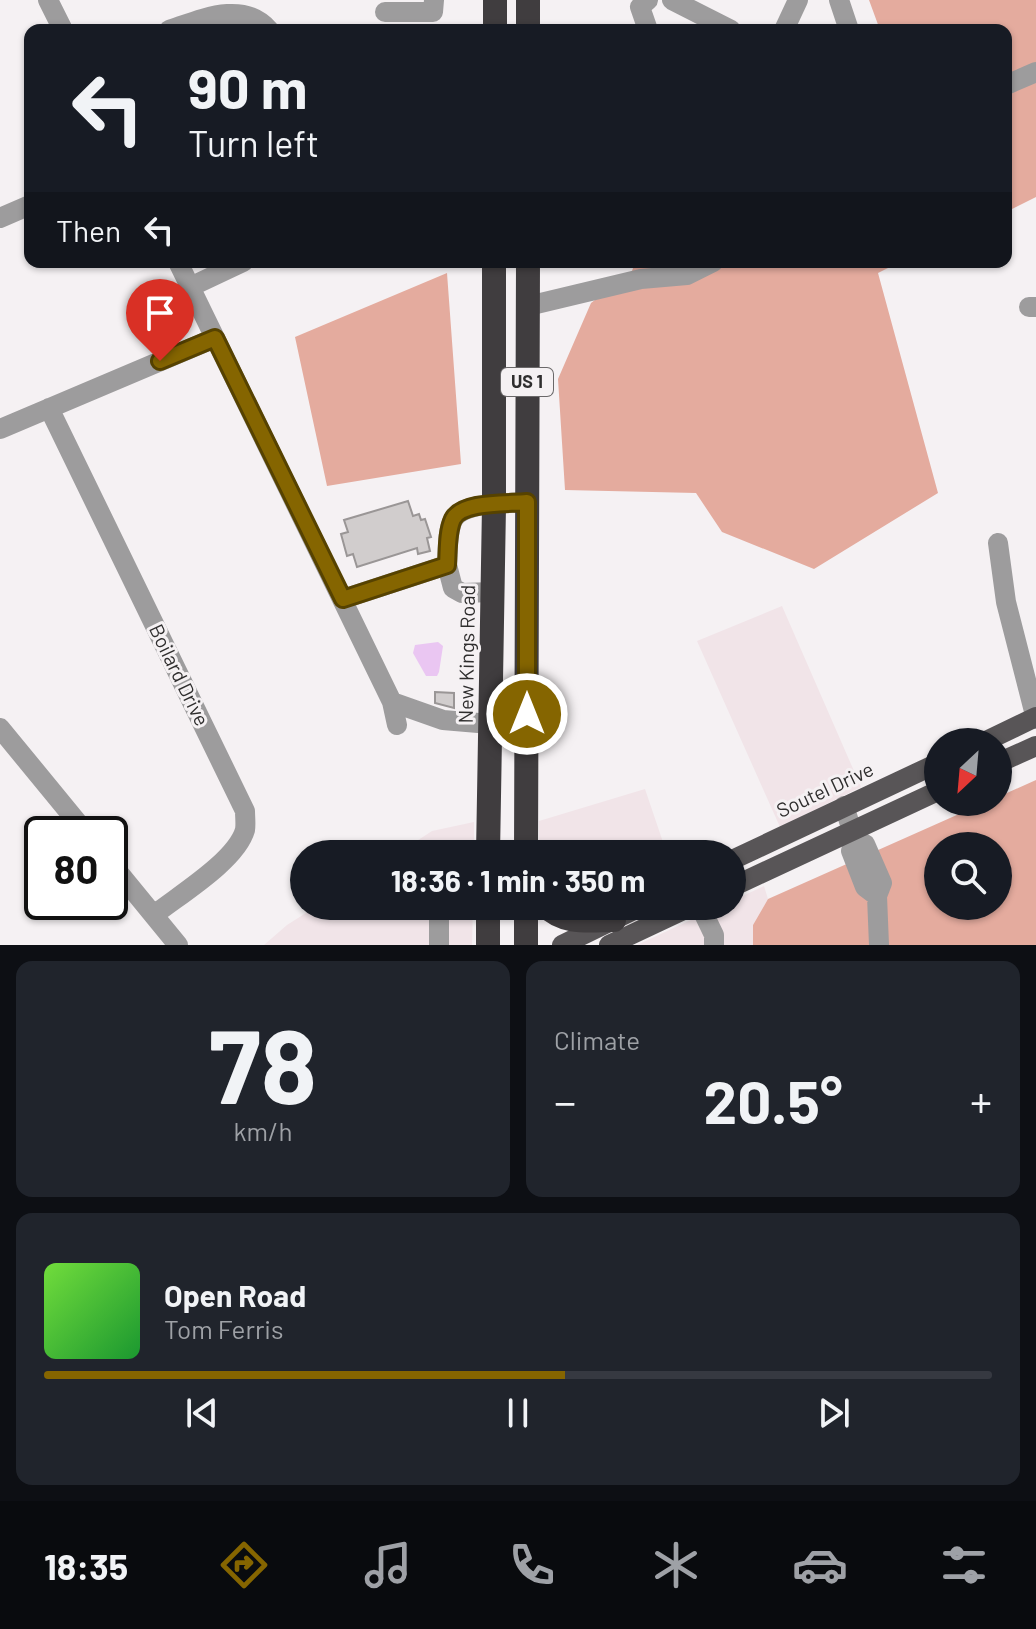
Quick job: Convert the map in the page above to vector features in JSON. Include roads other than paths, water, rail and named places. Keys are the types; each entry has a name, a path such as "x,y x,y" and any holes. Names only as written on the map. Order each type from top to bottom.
{"highway":[{"path":"495,0 495,24"},
{"path":"528,0 528,24"},
{"name":"New Kings Road","path":"486,840 493,592 494,268"},
{"name":"US 1","path":"526,840 528,268"},
{"path":"488,920 488,945"},
{"path":"526,920 526,945"}],"main road":[{"path":"1012,729 1036,718"},
{"path":"1012,757 1036,746"},
{"name":"Soutel Drive","path":"746,853 924,769"},
{"path":"746,881 853,836 924,798"},
{"path":"562,945 614,920"},
{"path":"609,945 662,920"}],"street":[{"path":"48,0 60,24"},
{"path":"385,12 433,12 434,0"},
{"path":"646,24 640,7 647,0"},
{"path":"672,0 719,24"},
{"path":"787,24 798,0"},
{"path":"839,0 847,24"},
{"path":"188,24 225,12 240,11 254,16 263,24"},
{"path":"1012,82 1036,72"},
{"path":"0,218 24,208"},
{"path":"181,268 392,702 397,725"},
{"path":"190,287 230,268"},
{"path":"528,306 641,279 687,275 701,268"},
{"path":"0,429 215,338"},
{"name":"Boilard Drive","path":"49,408 245,811 245,828 238,846 154,915"},
{"path":"493,592 462,593 453,588 447,565 451,522 458,512 470,507 527,502"},
{"path":"998,543 1006,602 1036,718"},
{"path":"343,599 447,565"},
{"path":"392,702 443,720 490,724"},
{"path":"0,728 72,816"},
{"path":"844,806 853,836 865,844 882,883 877,896 879,945"},
{"path":"128,884 178,945"},
{"path":"439,920 439,945"},
{"path":"707,920 714,935 714,945"}]}
